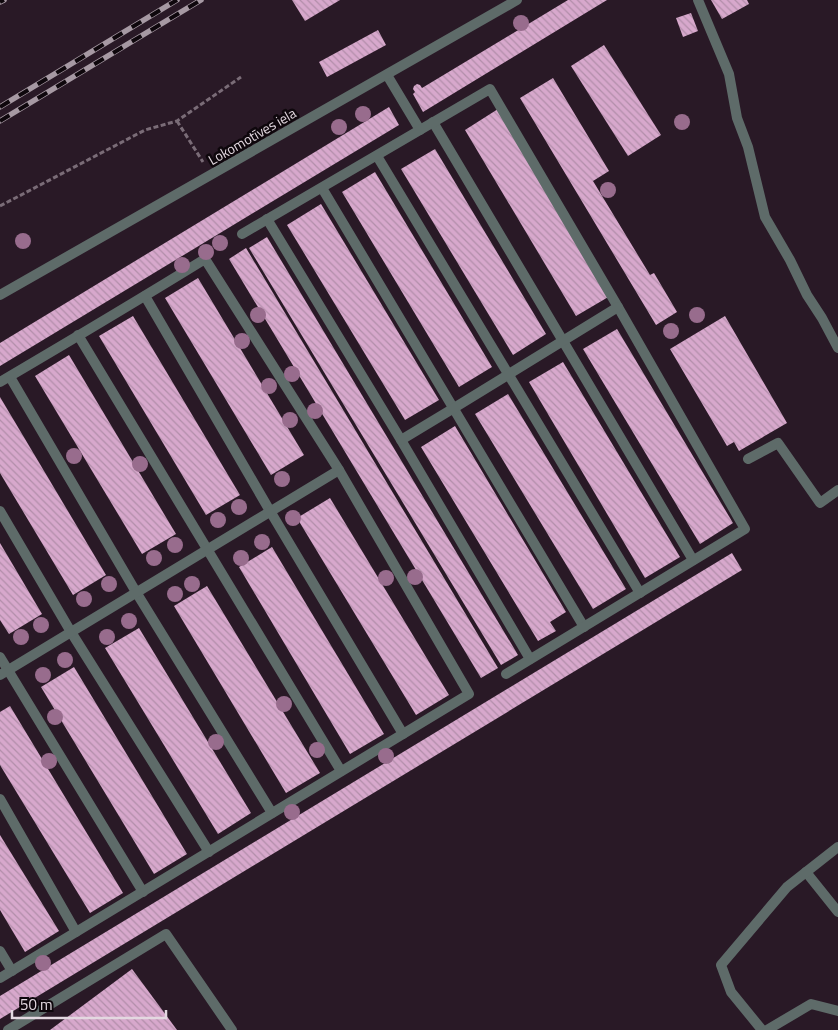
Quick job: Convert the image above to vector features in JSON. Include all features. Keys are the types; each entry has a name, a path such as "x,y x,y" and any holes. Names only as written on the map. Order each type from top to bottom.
{"street":[{"name":"Lokomotīves iela","path":"0,295 517,0"},
{"path":"698,0 729,74 737,118 748,147 765,217 838,348"},
{"path":"387,75 420,130"},
{"path":"242,234 490,89 618,306 745,529 506,674"},
{"path":"433,122 693,560"},
{"path":"377,156 640,593"},
{"path":"322,188 584,626"},
{"path":"267,219 401,440 530,659"},
{"path":"0,382 204,259 338,470 469,694 0,978"},
{"path":"145,296 403,734"},
{"path":"401,440 618,306"},
{"path":"78,335 341,771"},
{"path":"10,377 136,592 272,813"},
{"path":"748,459 778,443 820,503 838,490"},
{"path":"4,672 338,470"},
{"path":"0,511 71,632 209,852"},
{"path":"0,657 4,672 143,892"},
{"path":"0,799 76,932"},
{"path":"762,1030 731,992 721,965 787,887 838,847"},
{"path":"806,872 838,912"},
{"path":"8,1030 166,934 232,1030"},
{"path":"0,951 12,971"},
{"path":"767,1030 811,1004 838,1011"}],"path":[{"path":"0,206 145,130 177,121 241,77"},
{"path":"177,121 211,175"}],"building":[{"path":"292,0 340,0 305,21"},
{"path":"568,0 607,0 423,112 413,94 415,92 414,86 417,84 422,88"},
{"path":"711,0 747,0 749,4 722,19"},
{"path":"691,13 698,31 683,37 676,18"},
{"path":"378,30 386,45 327,77 319,62"},
{"path":"604,45 661,135 628,156 571,66"},
{"path":"553,78 609,171 593,181 650,275 654,273 677,312 656,325 520,98"},
{"path":"389,107 399,125 0,366 0,343"},
{"path":"498,109 610,296 576,316 465,130"},
{"path":"435,149 546,334 513,355 401,169"},
{"path":"375,172 492,367 459,387 342,192"},
{"path":"321,204 439,400 405,420 287,225"},
{"path":"267,237 518,655 501,665 249,248"},
{"path":"246,248 498,668 481,678 229,259"},
{"path":"198,278 304,455 271,475 165,298"},
{"path":"133,316 240,495 206,515 99,336"},
{"path":"725,316 787,423 739,451 734,442 727,446 670,349"},
{"path":"617,329 733,523 700,544 583,349"},
{"path":"69,355 176,534 142,554 35,376"},
{"path":"563,362 680,557 645,578 529,382"},
{"path":"508,394 626,589 593,609 475,414"},
{"path":"0,397 106,575 73,595 0,473"},
{"path":"455,426 566,612 550,622 556,631 538,641 421,447"},
{"path":"330,498 449,695 416,715 297,518"},
{"path":"0,543 42,614 9,634 0,620"},
{"path":"272,547 384,734 350,754 239,567"},
{"path":"732,553 742,570 0,1019 0,996"},
{"path":"207,586 320,773 286,793 174,606"},
{"path":"139,628 251,813 218,834 105,648"},
{"path":"74,667 187,854 154,874 41,687"},
{"path":"10,706 123,893 90,913 0,765 0,712"},
{"path":"0,835 59,931 25,952 0,910"},
{"path":"132,969 177,1030 50,1030"}],"railway":[{"path":"0,2 4,0"},
{"path":"0,107 177,0"},
{"path":"0,121 201,0"}]}
